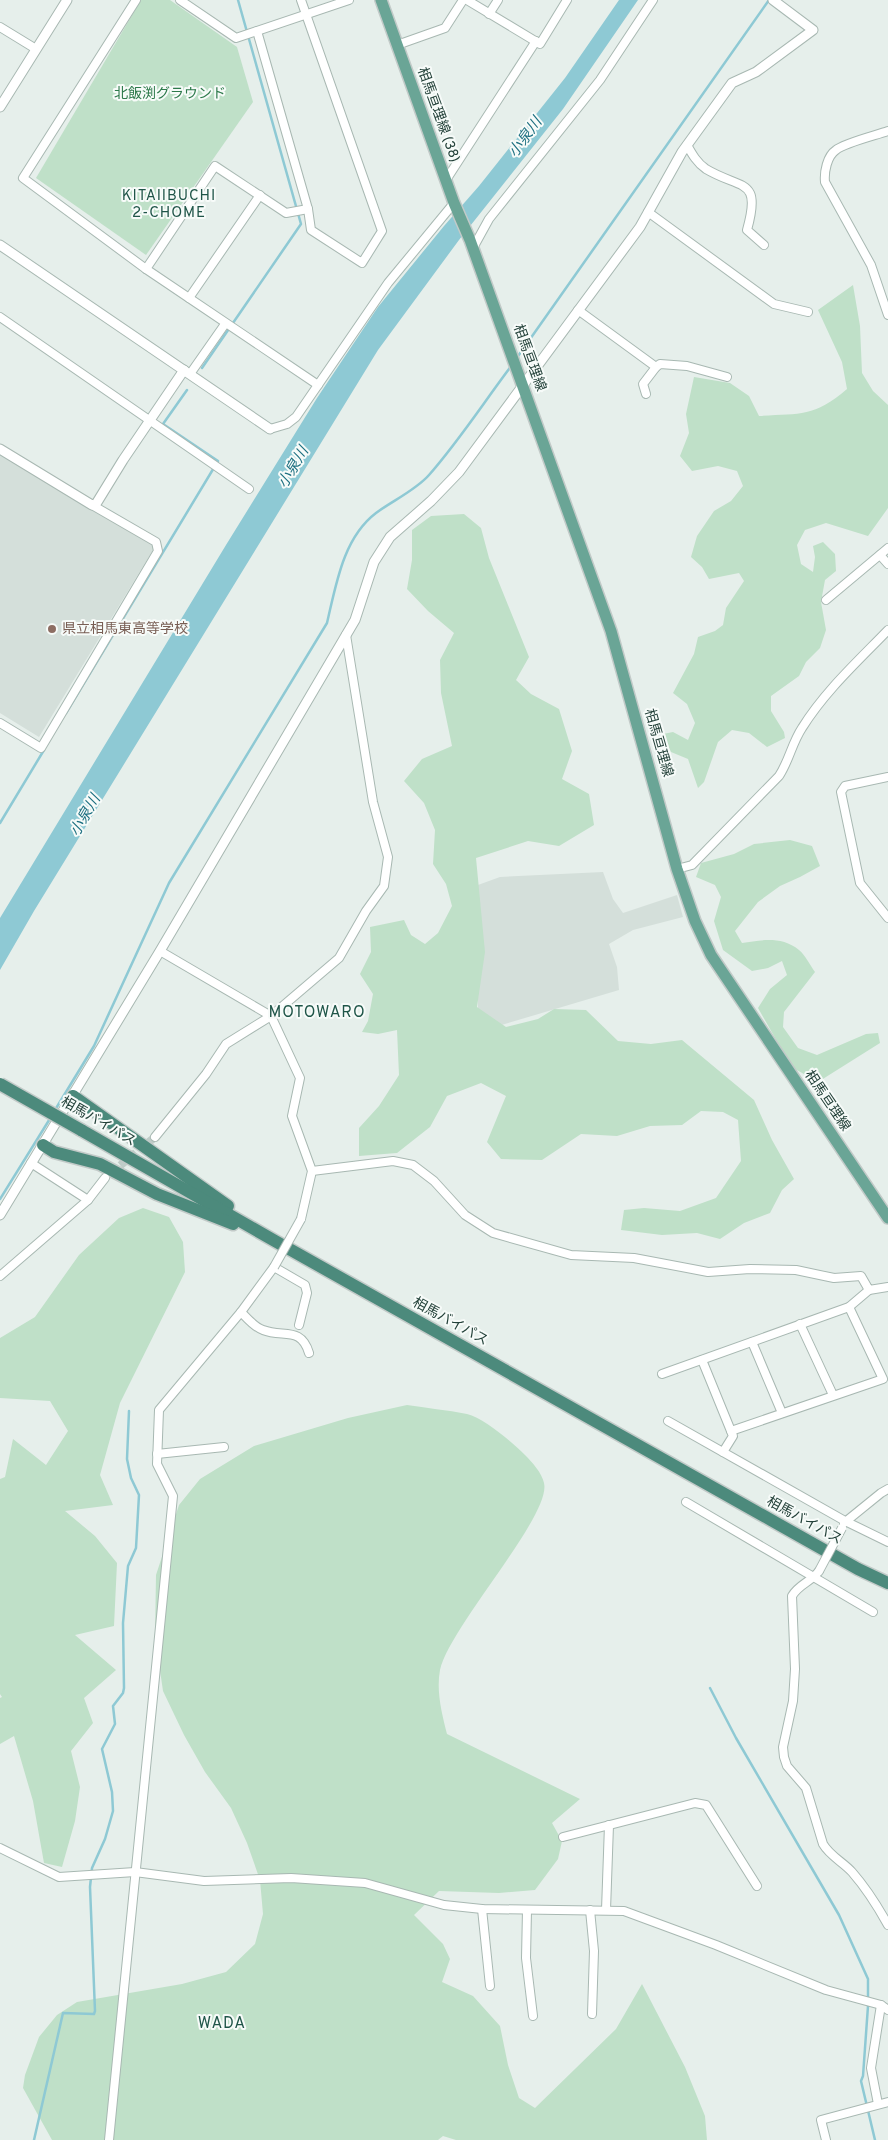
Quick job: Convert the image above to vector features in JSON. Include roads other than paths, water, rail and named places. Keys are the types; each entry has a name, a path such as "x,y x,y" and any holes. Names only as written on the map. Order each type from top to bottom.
{"highway":[{"name":"相馬バイパス","path":"0,1084 275,1241 841,1559 888,1583"},
{"path":"73,1096 189,1177 275,1241"},
{"path":"43,1145 54,1152 100,1164 157,1194 275,1241"}],"main road":[{"name":"相馬亘理線 (38)","path":"381,0 455,205 472,244"},
{"name":"相馬亘理線","path":"472,244 611,631 677,868 695,922 711,955 888,1218"}],"street":[{"path":"0,107 67,0"},
{"path":"136,0 23,178 146,269 318,385"},
{"path":"180,0 192,3 236,38 349,0"},
{"path":"255,32 311,230 362,263 382,232 301,0"},
{"path":"398,45 445,28 465,0 540,44 567,0"},
{"path":"489,14 498,0"},
{"path":"472,244 489,219 600,80 653,0"},
{"path":"0,1215 160,952 355,620 374,562 390,537 431,501 459,472 640,227 687,145 732,83 756,72 813,30 773,0"},
{"path":"0,27 36,49"},
{"path":"446,180 536,41"},
{"path":"888,131 836,149 830,158 824,174 825,182 871,265 888,315"},
{"path":"687,145 696,160 706,169 748,188 752,196 752,208 747,230 764,245"},
{"path":"146,269 215,166 286,213 306,209"},
{"path":"188,298 260,195"},
{"path":"0,245 270,428 287,424 296,417 388,283 455,205"},
{"path":"648,212 774,304 808,312"},
{"path":"578,310 656,367"},
{"path":"0,317 249,489"},
{"path":"92,505 96,504 149,421 187,372 229,326"},
{"path":"646,394 643,384 660,364 687,366 727,377"},
{"path":"0,450 156,542 158,551 41,748 0,723"},
{"path":"826,600 888,548"},
{"path":"880,554 888,564"},
{"path":"677,868 692,865 779,776 787,763 801,729 822,698 888,630"},
{"path":"155,1137 206,1074 226,1044 271,1016 339,958 366,911 384,886 388,856 373,802 346,635"},
{"path":"888,777 845,786 841,792 860,883 888,918"},
{"path":"109,2140 173,1496 157,1464 159,1410 241,1312 274,1267 301,1219 312,1171 292,1116 300,1078 271,1016 160,952"},
{"path":"312,1171 393,1161 413,1165 434,1181 465,1215 493,1233 571,1255 634,1258 708,1272 750,1269 796,1270 834,1278 861,1276 869,1290"},
{"path":"32,1163 88,1200"},
{"path":"0,1276 88,1200 105,1178"},
{"path":"274,1267 305,1285 307,1293 299,1325"},
{"path":"662,1374 849,1307 869,1290 888,1287"},
{"path":"731,1431 883,1378 849,1307"},
{"path":"241,1312 263,1330 298,1336 306,1342 309,1353"},
{"path":"800,1324 833,1396"},
{"path":"752,1342 782,1413"},
{"path":"702,1360 733,1436 723,1452"},
{"path":"668,1421 843,1524 888,1542"},
{"path":"157,1454 224,1447"},
{"path":"888,1489 843,1524 816,1575 798,1586 792,1596 795,1669 793,1701 784,1747 784,1757 787,1766 806,1788 823,1844 828,1851 844,1863 854,1874 888,1925"},
{"path":"686,1502 816,1575 872,1612"},
{"path":"563,1837 695,1803 706,1805 757,1886"},
{"path":"606,1910 609,1825"},
{"path":"0,1848 59,1876 135,1872 204,1882 291,1878 364,1883 444,1904 482,1909 624,1910 708,1941 826,1990 885,2008 871,2068 878,2104"},
{"path":"482,1909 490,1986"},
{"path":"527,1910 526,1958 533,2016"},
{"path":"590,1910 594,1951 592,2014"},
{"path":"826,2140 821,2120 888,2102"}],"water":[{"name":"小泉川","path":"619,0 638,0 563,109 459,240 378,350 34,911 0,970 0,918 317,398 378,307 479,186 565,78"}],"waterway":[{"path":"202,368 301,224 238,0"},
{"path":"516,359 769,0"},
{"path":"55,1110 94,1046 169,883 327,623 342,563 356,535 376,513 411,490 429,475 512,365"},
{"path":"66,713 218,461 163,424 187,390"},
{"path":"0,823 44,750"},
{"path":"0,1199 51,1117"},
{"path":"34,2140 63,2013 94,2014 95,2011 90,1887 92,1868 105,1839 113,1811 112,1792 102,1749 115,1724 113,1706 123,1693 124,1688 123,1623 128,1566 136,1548 139,1495 131,1478 127,1459 129,1411"},
{"path":"710,1688 736,1738 839,1915 868,1979 868,2006 863,2076 861,2081 875,2140"}],"tunnel":[{"path":"111,1173 155,1137"}],"place":[{"name":"県立相馬東高等学校","path":"52,629"}],"district":[{"name":"KITAIIBUCHI 2-CHOME","path":"169,204"},
{"name":"MOTOWARO","path":"317,1013"},
{"name":"WADA","path":"222,2024"}],"park label":[{"name":"北飯渕グラウンド","path":"170,94"}]}
